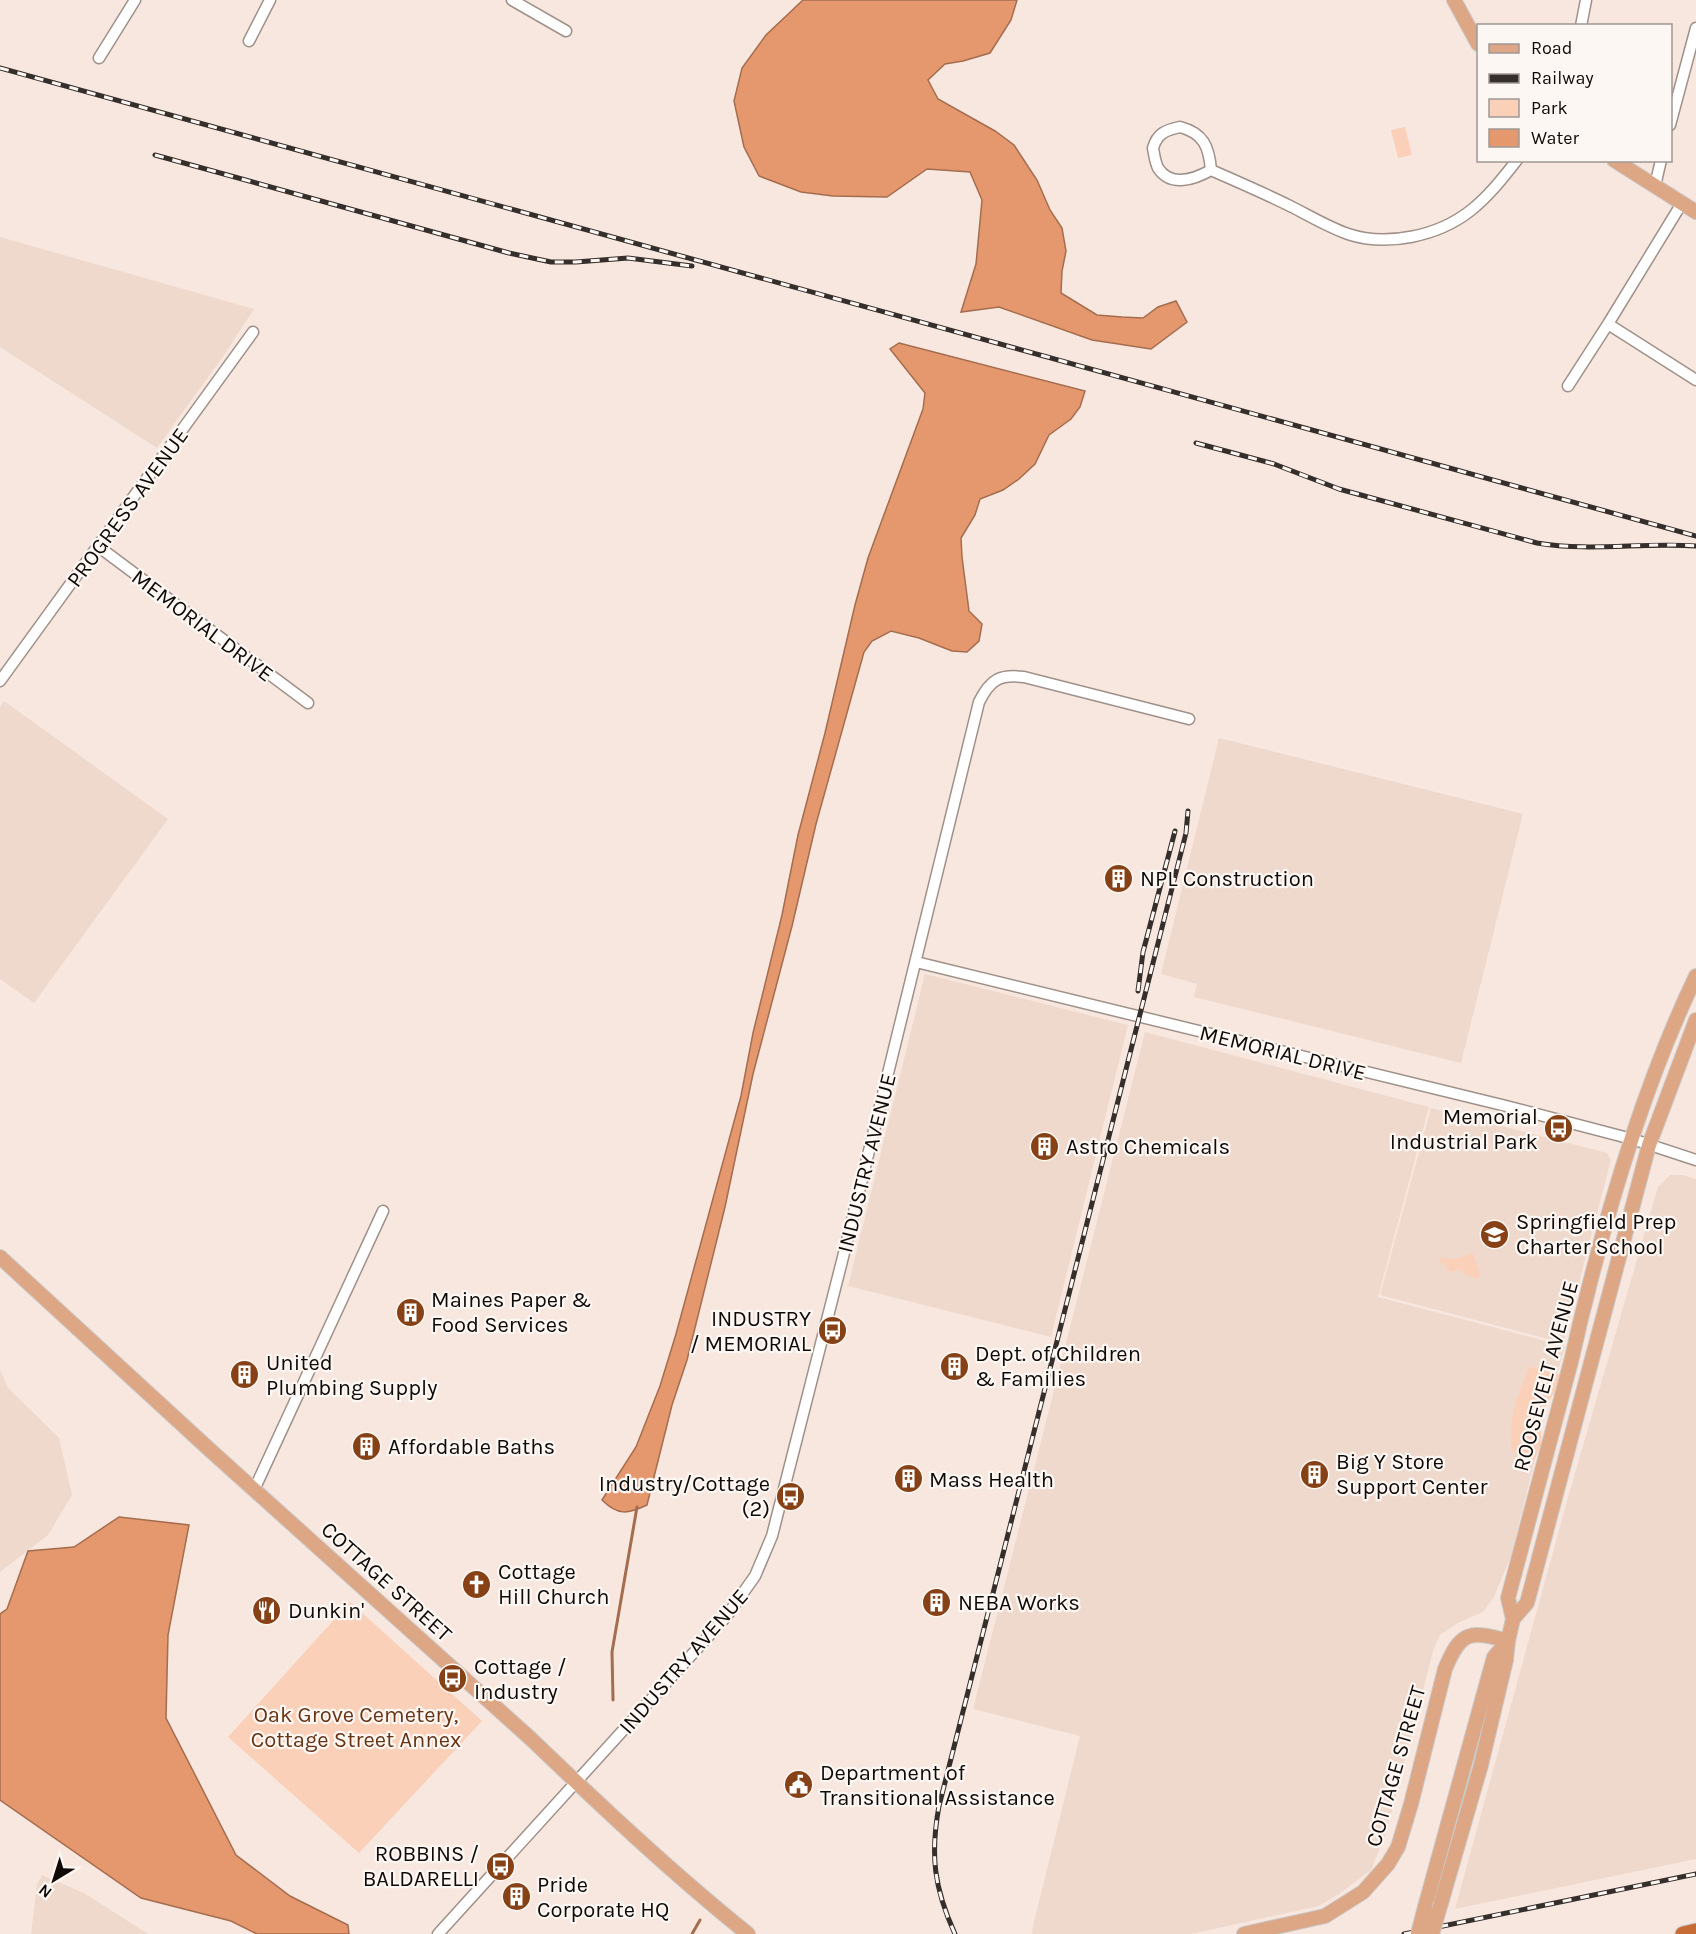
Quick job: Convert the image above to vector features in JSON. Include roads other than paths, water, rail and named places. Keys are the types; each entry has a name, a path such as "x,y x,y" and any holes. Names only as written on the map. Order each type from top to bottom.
{"highway":[{"path":"1683,1934 1696,1930"}],"main road":[{"path":"1454,1 1477,41"},
{"path":"1617,162 1696,212"},
{"name":"ROOSEVELT AVENUE","path":"1432,1934 1483,1754 1506,1660 1513,1619 1508,1598 1585,1301 1632,1138 1662,1054 1696,976"},
{"name":"ROOSEVELT AVENUE","path":"1513,1619 1527,1603 1649,1145 1696,1020"},
{"name":"COTTAGE STREET","path":"0,1257 254,1490 530,1738 574,1782 748,1934"},
{"path":"1569,1369 1589,1375"},
{"path":"1543,1466 1563,1471"},
{"name":"COTTAGE STREET","path":"1244,1934 1325,1916 1354,1900 1376,1879 1398,1847 1445,1669 1454,1648 1465,1638 1474,1635 1487,1635 1508,1641"},
{"name":"ROOSEVELT AVENUE","path":"1418,1934 1494,1657 1508,1641"}],"street":[{"path":"99,58 135,0"},
{"path":"249,41 270,0"},
{"path":"512,0 566,31"},
{"path":"1581,24 1586,0"},
{"path":"1672,121 1696,28"},
{"path":"1180,127 1193,130 1204,142 1210,154 1211,170 1183,181 1166,177 1157,166 1153,148 1155,141 1168,129 1180,127"},
{"path":"1211,170 1351,235 1397,239 1419,235 1448,224 1470,211 1515,162"},
{"path":"1655,186 1661,162"},
{"path":"1568,386 1682,203"},
{"path":"1608,324 1696,380"},
{"name":"PROGRESS AVENUE","path":"0,681 254,332"},
{"name":"MEMORIAL DRIVE","path":"99,547 308,703"},
{"name":"INDUSTRY AVENUE","path":"438,1934 726,1617 748,1588 770,1544 979,702 984,692 1000,677 1008,675 1024,677 1189,719"},
{"name":"MEMORIAL DRIVE","path":"916,962 1632,1138 1696,1160"},
{"path":"254,1490 383,1211"}],"water":[{"path":"803,0 1017,0 1011,20 990,53 945,64 928,80 938,99 995,131 1014,145 1037,180 1050,210 1062,228 1066,251 1061,293 1097,315 1122,317 1143,318 1158,307 1176,301 1187,322 1151,349 1092,340 999,307 961,312 976,264 982,200 970,172 927,169 887,197 833,196 801,192 759,176 744,147 734,101 742,68 766,35"},
{"path":"899,343 1085,391 1080,407 1071,419 1049,435 1035,464 1003,490 980,499 975,515 961,538 969,611 982,624 979,641 967,652 952,651 919,638 891,631 872,641 864,652 816,824 753,1074 725,1207 687,1360 672,1405 647,1505 629,1512 618,1511 602,1500 636,1447 660,1386 676,1334 741,1096 798,835 855,605 868,558 923,409 925,393 890,349"},
{"path":"119,1517 189,1525 168,1635 166,1718 236,1855 290,1896 348,1925 349,1934 257,1934 231,1921 141,1898 0,1800 0,1614 7,1609 28,1551 74,1547"}],"waterway":[{"path":"613,1700 612,1652 637,1507"},
{"path":"692,1934 700,1920"}],"railway":[{"path":"0,68 1696,536"},
{"path":"155,155 509,253 551,262 628,258 692,266"},
{"path":"1196,443 1274,464 1339,489 1537,543 1577,547 1696,546"},
{"path":"955,1934 942,1901 936,1871 935,1840 939,1806 1186,833 1188,811"},
{"path":"1138,991 1143,952 1175,831"},
{"path":"1404,1934 1696,1874"}],"place":[{"name":"NPL Construction","path":"1119,878"},
{"name":"Memorial Industrial Park","path":"1559,1129"},
{"name":"Astro Chemicals","path":"1045,1146"},
{"name":"Springfield Prep Charter School","path":"1495,1234"},
{"name":"Maines Paper & Food Services","path":"410,1312"},
{"name":"INDUSTRY / MEMORIAL","path":"832,1331"},
{"name":"Dept. of Children & Families","path":"954,1366"},
{"name":"United Plumbing Supply","path":"245,1375"},
{"name":"Affordable Baths","path":"367,1446"},
{"name":"Big Y Store Support Center","path":"1315,1474"},
{"name":"Mass Health","path":"908,1479"},
{"name":"Industry/Cottage (2)","path":"791,1496"},
{"name":"Cottage Hill Church","path":"477,1584"},
{"name":"NEBA Works","path":"937,1602"},
{"name":"Dunkin'","path":"267,1610"},
{"name":"Cottage / Industry","path":"453,1679"},
{"name":"Department of Transitional Assistance","path":"799,1785"},
{"name":"ROBBINS / BALDARELLI","path":"500,1866"},
{"name":"Pride Corporate HQ","path":"516,1897"}],"park label":[{"name":"Oak Grove Cemetery, Cottage Street Annex","path":"356,1727"}]}
